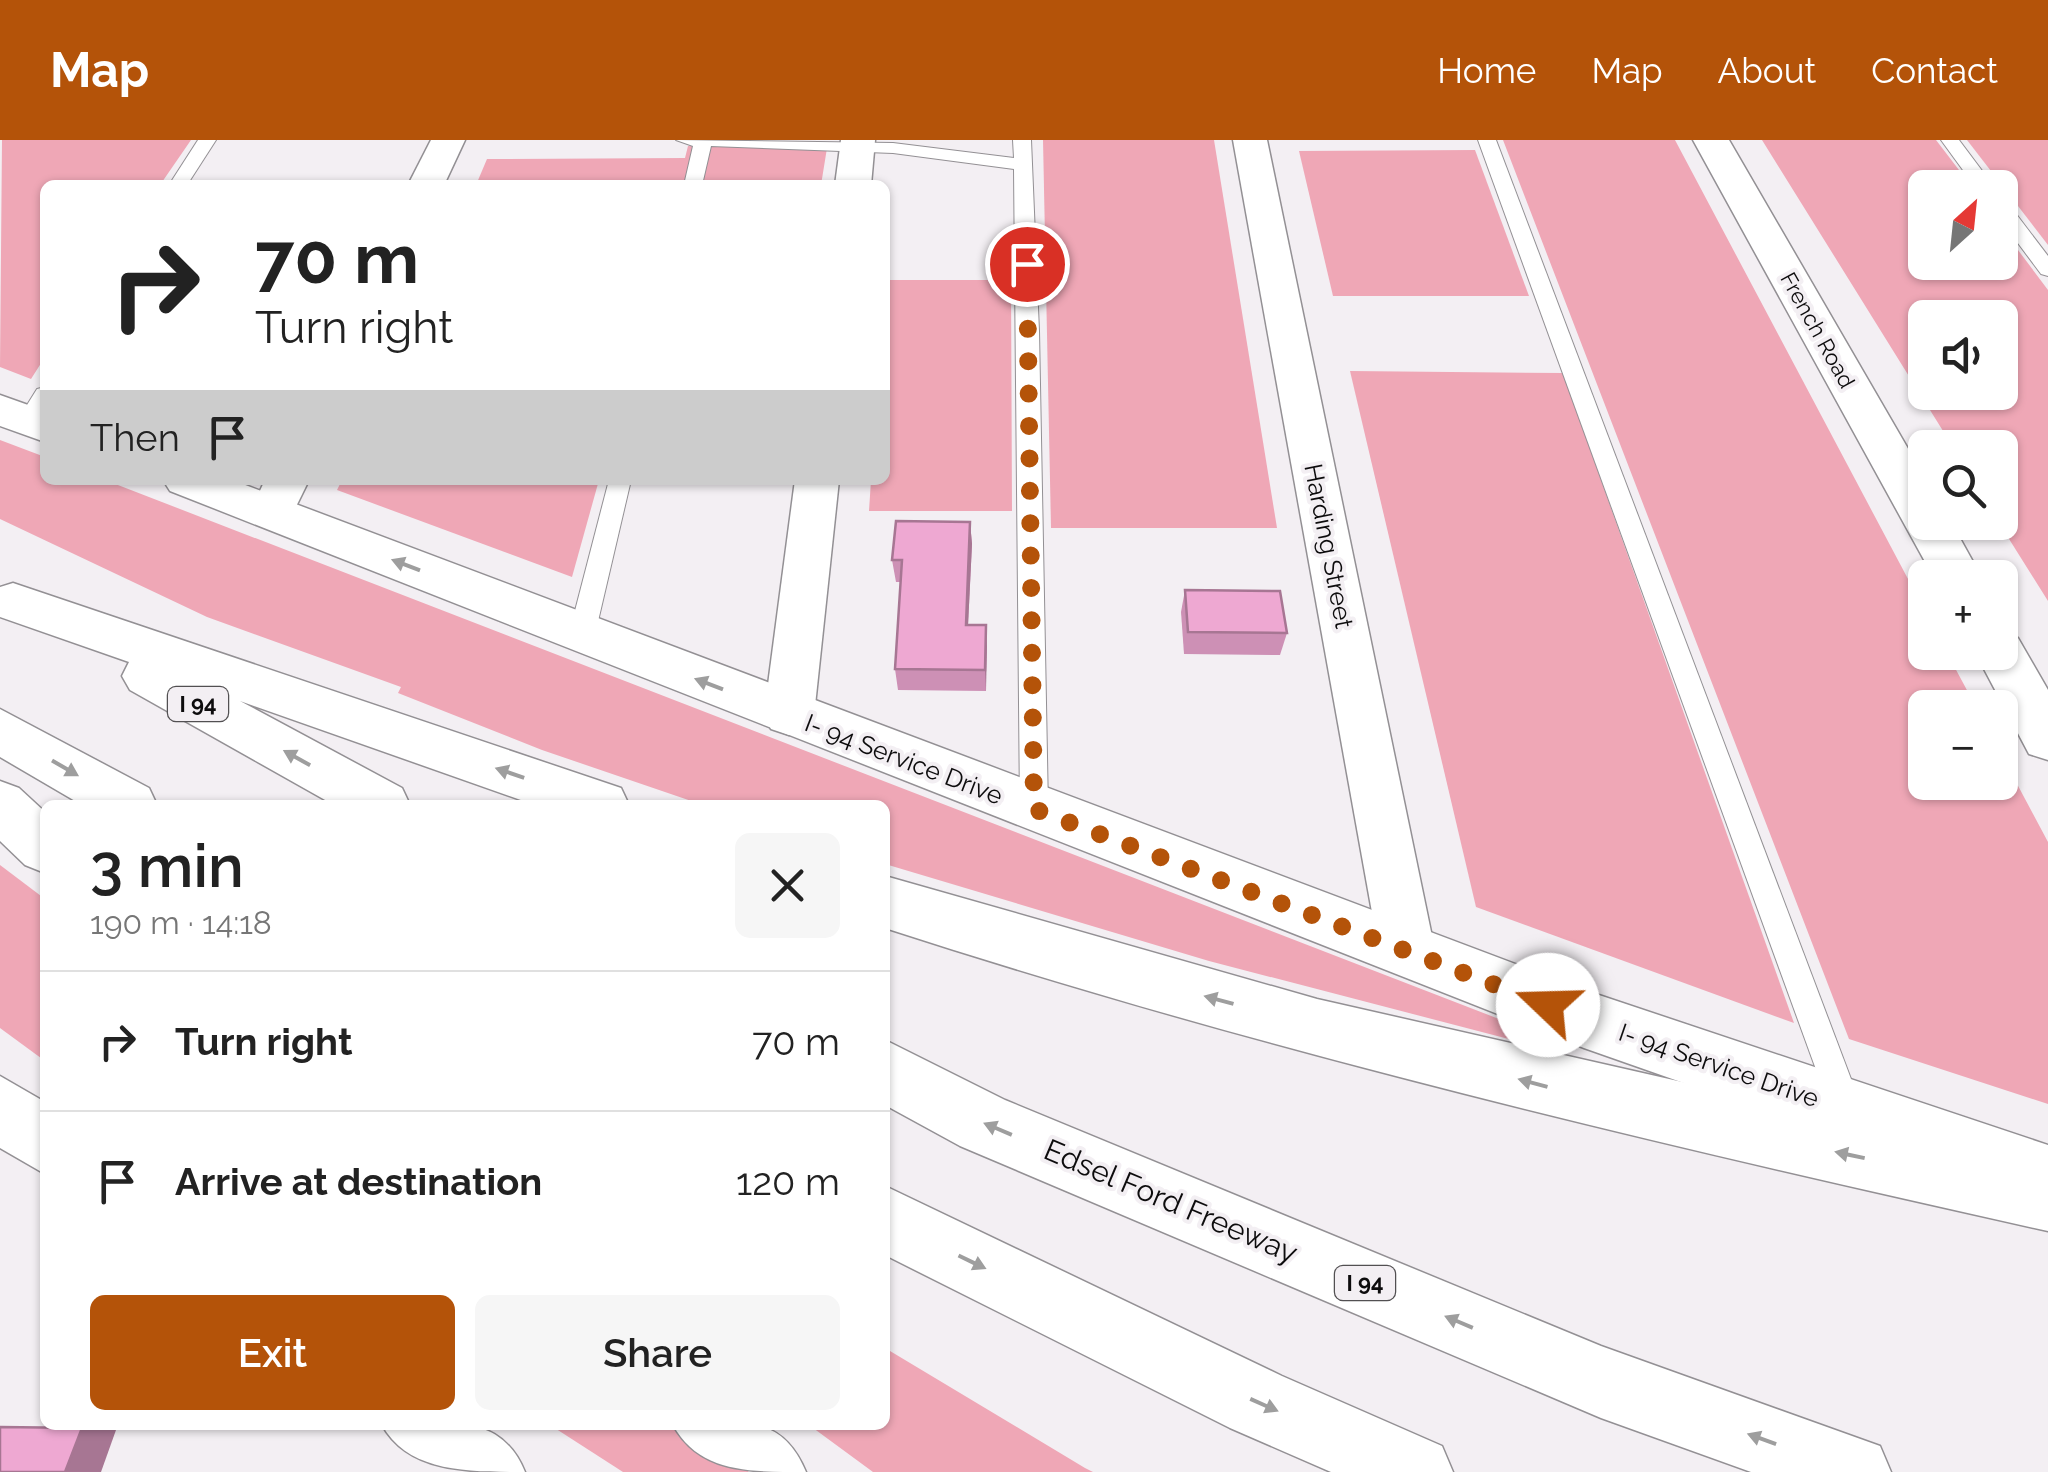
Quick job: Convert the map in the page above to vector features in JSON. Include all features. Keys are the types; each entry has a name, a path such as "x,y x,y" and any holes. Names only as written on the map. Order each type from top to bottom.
{"main road":[{"name":"French Road","path":"1712,140 1908,489"},
{"path":"215,485 280,496"},
{"name":"I- 94 Service Drive","path":"280,496 582,634 789,716 1584,1019 2048,1178"},
{"path":"6,599 588,800"},
{"name":"I 94","path":"6,599 373,800"},
{"path":"2010,670 2048,738"},
{"path":"0,731 121,800"},
{"path":"0,804 40,843"},
{"path":"890,903 1173,988 1586,1097 2048,1198"},
{"name":"Edsel Ford Freeway","path":"890,1074 984,1122 1583,1374 1854,1472"},
{"path":"0,1108 40,1138"},
{"path":"890,1221 1256,1402 1416,1472"},
{"path":"425,1430 488,1472"},
{"path":"715,1430 769,1472"}],"street":[{"path":"428,180 448,140"},
{"name":"Harding Street","path":"1250,140 1407,951"},
{"path":"853,180 858,144"},
{"path":"789,716 816,485"}],"lane":[{"path":"181,180 207,140"},
{"path":"1022,140 1034,809"},
{"path":"1486,140 1846,1108"},
{"path":"1950,140 1972,170"},
{"path":"693,180 694,141 858,144 1023,165"},
{"path":"2018,230 2048,270"},
{"path":"582,634 619,485"}],"shaded area":[{"path":"2,140 191,140 163,180 40,180 40,365 31,379 0,367"},
{"path":"1043,140 1214,140 1277,528 1051,528"},
{"path":"1503,140 1675,140 1908,579 1908,670 1956,670 1967,690 1908,690 1908,800 2018,800 2018,786 2048,842 2048,1104 1849,1039"},
{"path":"1762,140 1936,140 1959,170 1908,170 1908,280 2018,280 2018,250 2048,290 2048,601 2010,540 2018,540 2018,430 1942,430 1930,410 2018,410 2018,300 1908,300 1908,375"},
{"path":"1967,140 2048,140 2048,245 2018,206 2018,170 1990,170"},
{"path":"688,146 827,148 822,180 478,180 487,159 685,158"},
{"path":"1475,150 1529,296 1333,296 1299,151"},
{"path":"890,280 1011,280 1012,511 869,511 871,485 890,485"},
{"path":"1350,371 1563,373 1794,1023 1476,907"},
{"path":"0,440 40,455 40,485 118,485 1574,1048 1555,1051 1209,961 890,865 890,800 688,800 542,750 398,693 401,687 207,617 0,519"},
{"path":"340,485 598,485 572,577 337,490"},
{"path":"0,865 40,895 40,1057 0,1028"},
{"path":"890,1351 1093,1472 873,1472 816,1430 890,1430"},
{"path":"558,1430 693,1430 749,1472 623,1472"}],"building":[{"path":"896,521 970,522 966,625 986,625 985,670 895,669 902,560 892,560"},
{"path":"1185,590 1280,591 1287,633 1188,632"},
{"path":"0,1427 81,1430 65,1472 0,1472"}],"route":[{"path":"1027,264 1034,809 1548,1005"}]}
